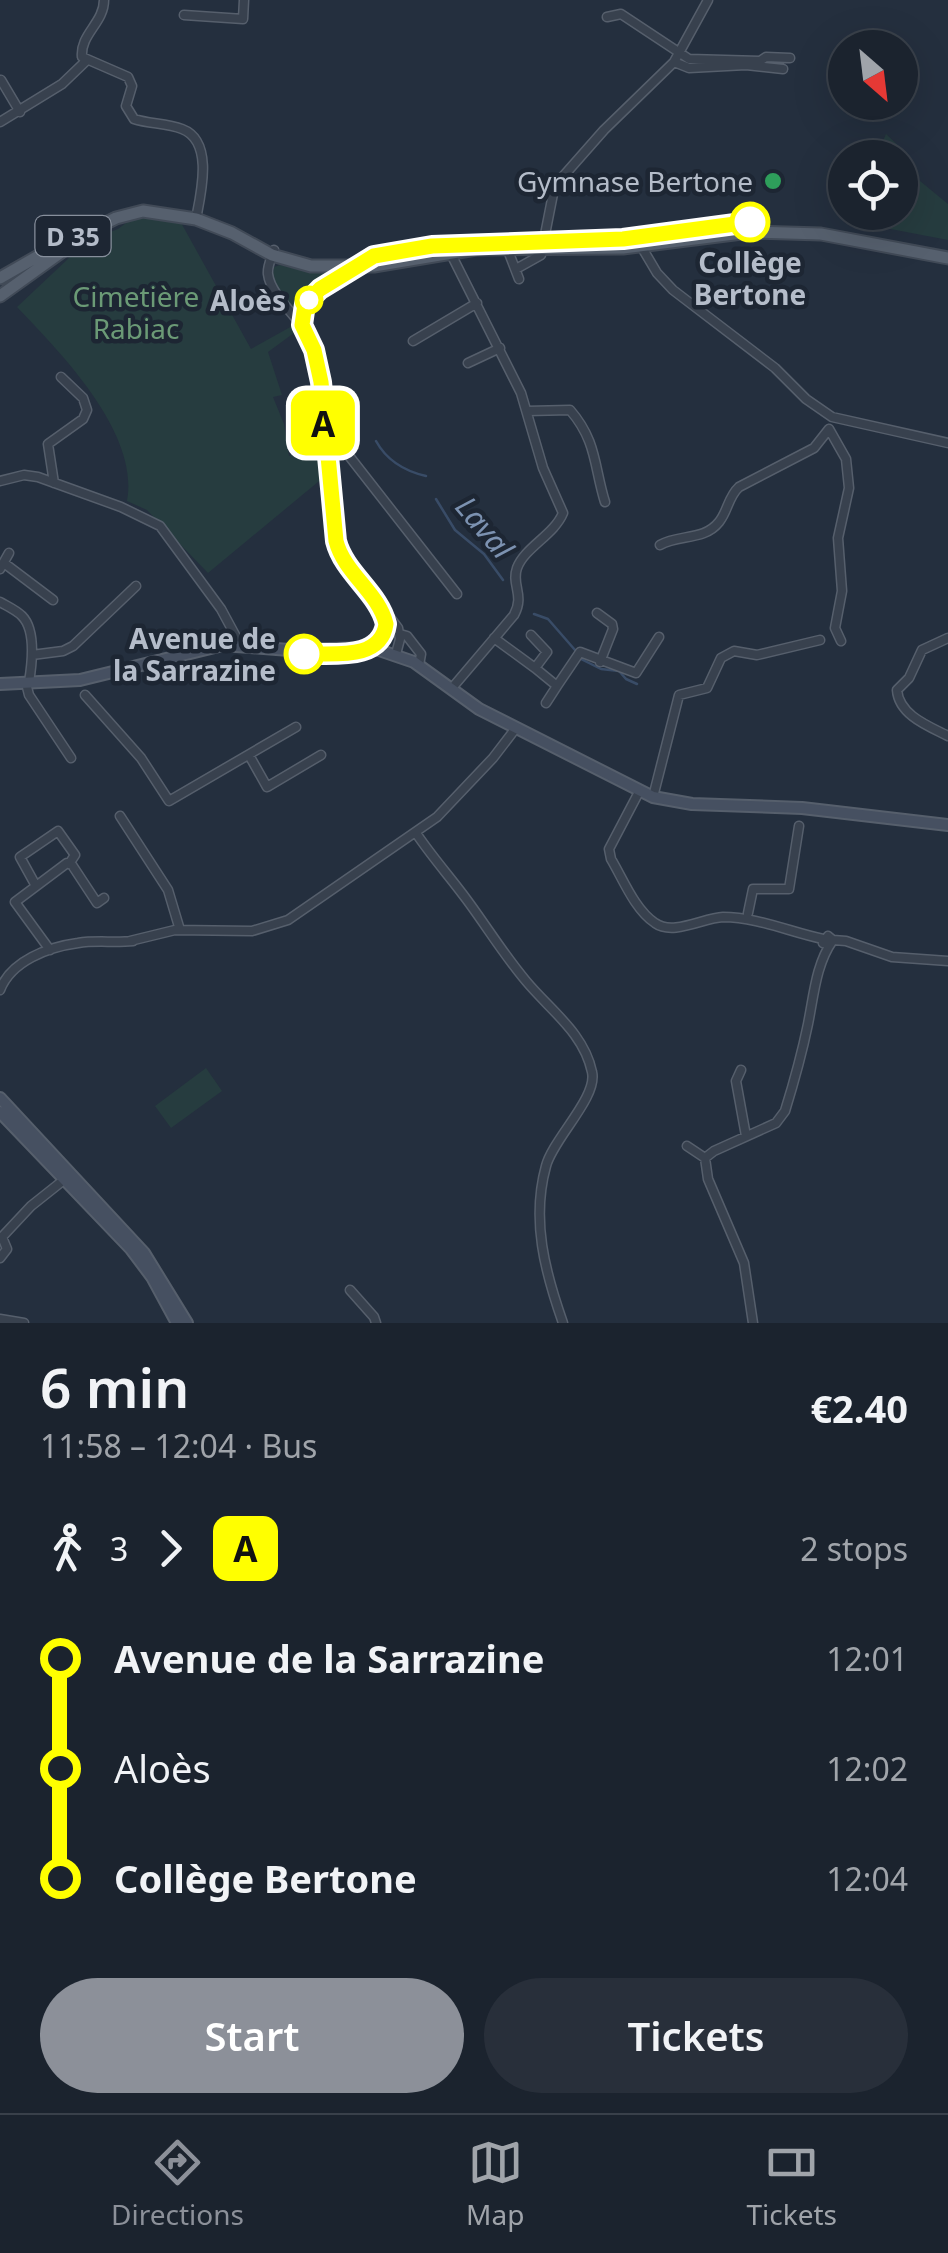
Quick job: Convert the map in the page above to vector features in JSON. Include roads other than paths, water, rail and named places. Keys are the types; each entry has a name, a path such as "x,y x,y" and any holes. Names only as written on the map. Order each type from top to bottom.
{"main road":[{"name":"D 35","path":"0,296 21,274 85,234 116,218 157,211 197,216 311,266 352,268 544,242 646,245 737,233 804,233 948,258"},
{"name":"D 35","path":"0,278 21,274"}],"street":[{"path":"104,0 102,15 82,44 82,57 128,77 132,86 126,106 134,119 179,127 196,139 202,154 197,216"},
{"path":"184,15 243,19 244,0"},
{"path":"516,269 538,258 554,194 567,171 676,58 708,0"},
{"path":"607,17 620,14 689,68 746,65 783,69"},
{"path":"676,58 790,58"},
{"path":"0,122 62,84 86,61"},
{"path":"2,79 20,112"},
{"path":"646,245 653,267 673,290 776,368 806,399 832,416 948,443"},
{"path":"507,248 519,279"},
{"path":"273,252 269,280 318,348 344,556 400,634 420,654 419,665"},
{"path":"452,688 520,604 518,564 559,522 563,512 543,468 528,411 466,282 462,256 456,252"},
{"path":"413,341 478,302"},
{"path":"468,364 500,348"},
{"path":"54,483 48,444 83,419 87,410 82,398 61,377"},
{"path":"528,411 570,410 577,418 594,453 604,502"},
{"path":"328,428 457,594"},
{"path":"660,545 707,532 723,517 730,495 739,487 814,448 830,430 846,460 850,488 838,538 842,590 836,628 841,640"},
{"path":"0,481 24,475 54,483 160,526 232,629 236,645"},
{"path":"9,553 2,566 54,600"},
{"path":"32,656 73,646 136,586"},
{"path":"0,602 25,618 32,656 29,694 70,758"},
{"path":"597,613 612,624 600,662"},
{"path":"396,654 400,634"},
{"path":"530,635 547,652 534,668"},
{"path":"494,638 557,686"},
{"path":"546,703 580,652 636,674 659,638"},
{"path":"948,638 922,650 897,690 897,698 905,710 948,736"},
{"path":"653,797 679,695 707,688 721,658 734,651 757,655 820,640"},
{"path":"0,684 80,680 236,645 289,650 358,647 396,654 419,665 479,710 653,797 692,804 802,808 948,825"},
{"path":"86,694 141,758 169,801 296,727"},
{"path":"0,990 11,972 50,950 78,942 252,931 288,920 416,833 446,808 516,728"},
{"path":"249,756 267,787 321,756"},
{"path":"640,790 610,850 618,872 653,922 674,928 705,919 747,919 892,957 948,961"},
{"path":"120,816 168,890 180,930"},
{"path":"748,913 755,888 789,890 799,826"},
{"path":"36,886 20,857 58,831 75,855 69,864 15,905 50,950"},
{"path":"416,833 510,961 575,1034 591,1068 592,1084 548,1161 541,1202 544,1264 563,1323"},
{"path":"69,864 97,903 104,898"},
{"path":"130,941 180,930 204,932"},
{"path":"705,1158 776,1123 785,1110 814,984 828,942"},
{"path":"1,965 11,972"},
{"path":"741,1070 736,1081 746,1136"},
{"path":"0,1098 144,1254 187,1323"},
{"path":"0,1112 61,1182 140,1260 176,1323"},
{"path":"687,1146 705,1158 708,1179 744,1263 753,1323"},
{"path":"0,1258 7,1249 2,1238 31,1206 61,1182"},
{"path":"350,1290 376,1323"},
{"path":"0,1319 24,1323"}],"waterway":[{"name":"Laval","path":"376,441 397,464 426,476"},
{"name":"Laval","path":"436,499 455,530 484,554 503,580"},
{"name":"Laval","path":"534,614 548,619 575,650"},
{"name":"Laval","path":"581,659 601,669 619,671 637,684"}],"place":[{"name":"Gymnase Bertone","path":"773,181"},
{"name":"Collège Bertone","path":"750,222"},
{"name":"Aloès","path":"309,300"},
{"name":"Avenue de la Sarrazine","path":"304,654"}],"park label":[{"name":"Cimetière Rabiac","path":"136,312"}]}
